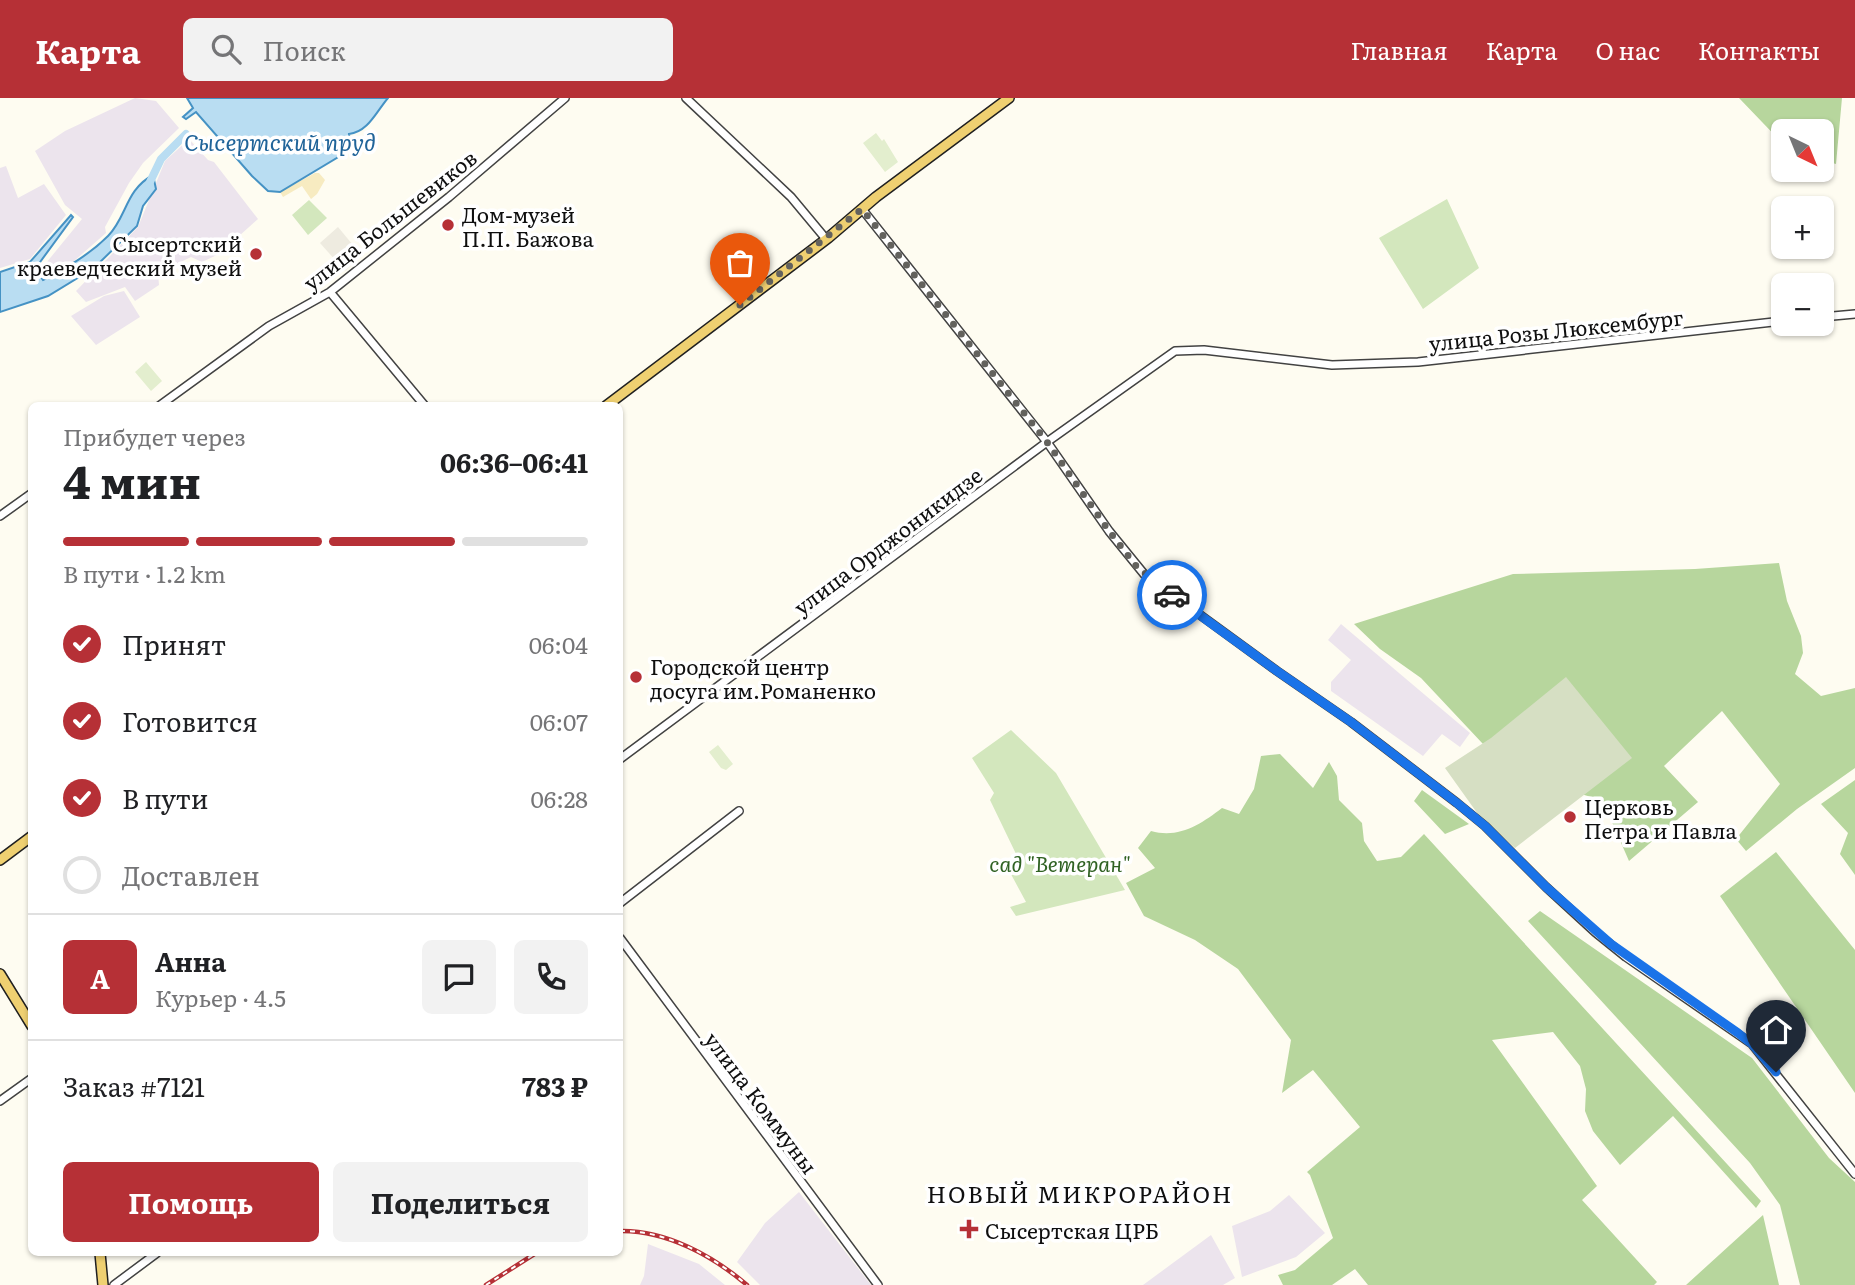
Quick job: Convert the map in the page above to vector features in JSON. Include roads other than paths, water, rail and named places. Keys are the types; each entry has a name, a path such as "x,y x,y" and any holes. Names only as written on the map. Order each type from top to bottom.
{"main road":[{"path":"611,402 1009,98"},
{"path":"0,860 28,839"},
{"path":"0,974 28,1020"},
{"path":"100,1256 103,1285"}],"street":[{"name":"улица Большевиков","path":"165,402 270,326 330,292 460,188 565,98"},
{"path":"686,98 791,197 826,239"},
{"path":"862,209 1047,442 1109,531 1144,574 1351,722 1485,826 1546,887 1611,944 1752,1044 1855,1174"},
{"path":"330,292 422,402"},
{"path":"1834,316 1855,314"},
{"name":"улица Розы Люксембург","path":"1175,351 1204,350 1332,365 1419,362 1771,322"},
{"name":"улица Орджоникидзе","path":"623,757 1047,442 1175,351"},
{"path":"0,516 28,496"},
{"path":"623,900 739,811"},
{"name":"улица Коммуны","path":"623,942 878,1285"},
{"path":"0,1101 28,1081"},
{"path":"114,1285 154,1256"}],"water":[{"name":"Сысертский пруд","path":"187,98 388,98 367,125 349,134 350,146 345,153 280,192 268,191 252,176 196,112 186,119 183,117 193,108"},
{"path":"153,175 156,189 143,206 137,226 94,268 48,296 0,312 0,272 30,262 71,215 73,217 35,269 43,280 77,261 108,236 131,196"}],"waterway":[{"path":"149,184 161,159 186,134"}],"railway":[{"path":"623,1231 654,1235 688,1247 719,1264 747,1285"},
{"path":"486,1285 531,1256"}],"place":[{"name":"Дом-музей П.П. Бажова","path":"448,225"},
{"name":"Сысертский краеведческий музей","path":"256,254"},
{"name":"Городской центр досуга им.Романенко","path":"636,677"},
{"name":"Церковь Петра и Павла","path":"1570,817"},
{"name":"Сысертская ЦРБ","path":"969,1229"}],"district":[{"name":"НОВЫЙ МИКРОРАЙОН","path":"1080,1193"}],"park label":[{"name":"сад \"Ветеран\"","path":"1060,862"}]}
